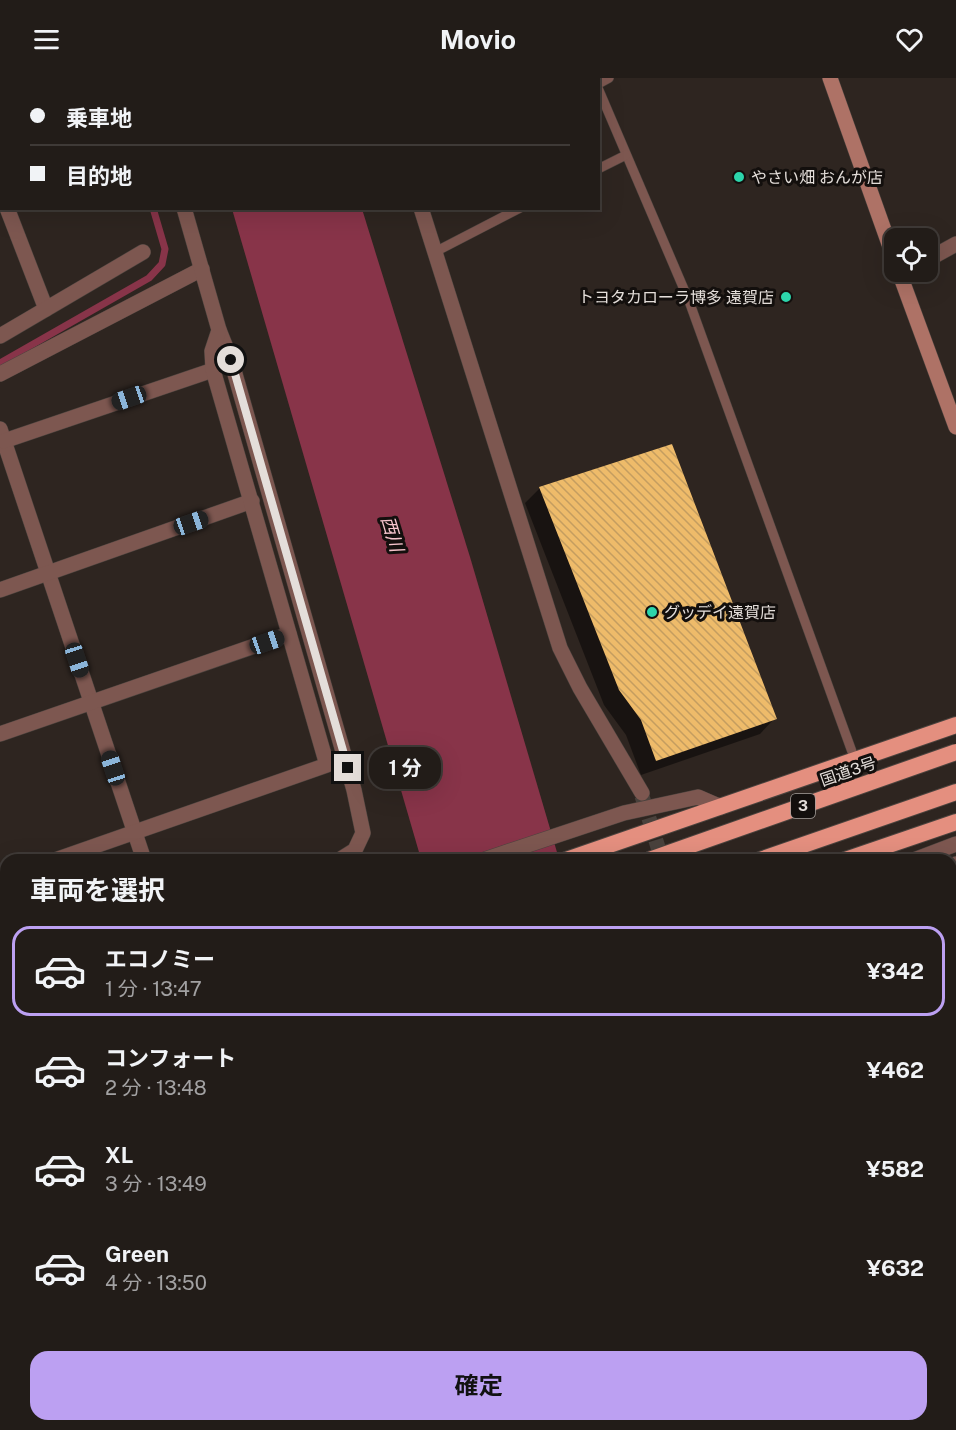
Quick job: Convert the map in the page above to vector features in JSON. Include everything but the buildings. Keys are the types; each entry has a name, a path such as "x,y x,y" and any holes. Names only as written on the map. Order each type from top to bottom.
{"highway":[{"path":"583,854 956,725"},
{"name":"国道3号","path":"666,854 956,752"},
{"name":"3","path":"777,854 956,792"},
{"path":"863,854 956,822"}],"main road":[{"path":"830,78 884,230"},
{"path":"905,282 956,427"}],"street":[{"path":"7,210 46,309"},
{"path":"185,210 219,330 231,360 354,790 363,832 356,850 349,854"},
{"path":"422,210 433,253 560,648 580,688 642,793"},
{"path":"938,254 956,244"},
{"path":"0,336 143,252"},
{"path":"0,374 202,269"},
{"path":"72,854 327,765 213,370 212,351 219,330"},
{"path":"142,854 2,435 213,370"},
{"path":"0,590 252,501"},
{"path":"0,735 289,634"},
{"path":"501,854 624,813 698,797 721,807"},
{"path":"930,854 956,844"}],"lane":[{"path":"600,91 689,302 855,760"},
{"path":"600,168 626,155"},
{"path":"433,253 516,210"}],"water":[{"name":"西川","path":"232,210 362,210 470,557 558,854 420,854"}],"waterway":[{"path":"0,363 149,278 162,264 165,249 154,210"}],"tunnel":[{"path":"642,796 660,854"}],"place":[{"name":"やさい畑 おんが店","path":"739,177"},
{"name":"トヨタカローラ博多 遠賀店","path":"786,297"},
{"name":"グッデイ遠賀店","path":"652,612"}],"route":[{"path":"231,360 348,768"}]}
